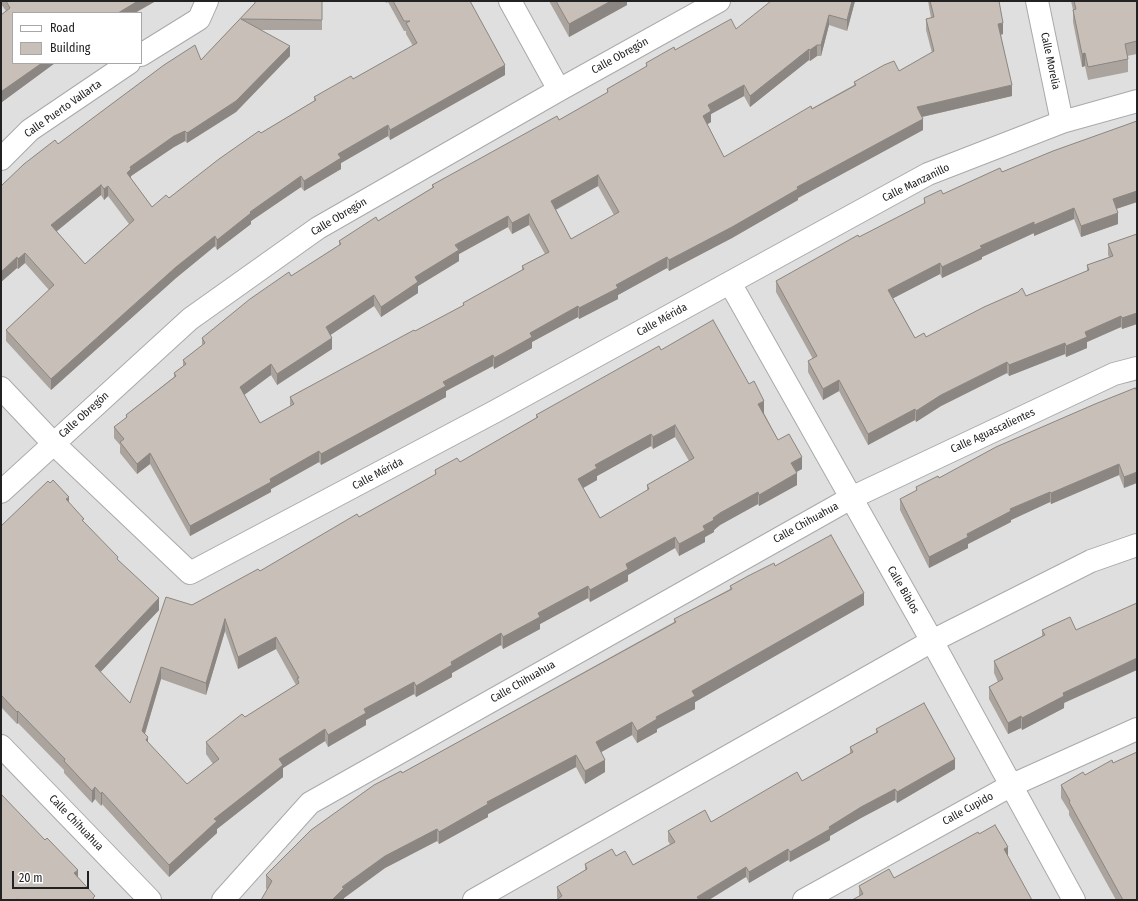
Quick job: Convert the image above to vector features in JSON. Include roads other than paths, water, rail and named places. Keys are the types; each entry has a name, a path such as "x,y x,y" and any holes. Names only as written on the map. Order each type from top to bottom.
{"street":[{"path":"142,54 199,19 207,1"},
{"path":"510,1 559,90"},
{"name":"Calle Obregón","path":"1,492 190,319 318,228 559,90 719,1"},
{"name":"Calle Morelia","path":"1037,1 1062,122"},
{"name":"Calle Puerto Vallarta","path":"1,158 30,130 128,64"},
{"name":"Calle Manzanillo","path":"730,283 928,174 1062,122 1137,101"},
{"name":"Calle Mérida","path":"53,443 190,573 494,412 730,283"},
{"name":"Calle Biblos","path":"730,283 932,641 1010,786 1074,900"},
{"name":"Calle Aguascalientes","path":"851,498 1114,374 1137,368"},
{"path":"1,388 53,443"},
{"name":"Calle Chihuahua","path":"223,900 310,803 851,498"},
{"path":"474,900 932,641 1091,561 1137,545"},
{"name":"Calle Cupido","path":"804,900 1010,786 1137,729"},
{"name":"Calle Chihuahua","path":"1,746 150,900"}]}
